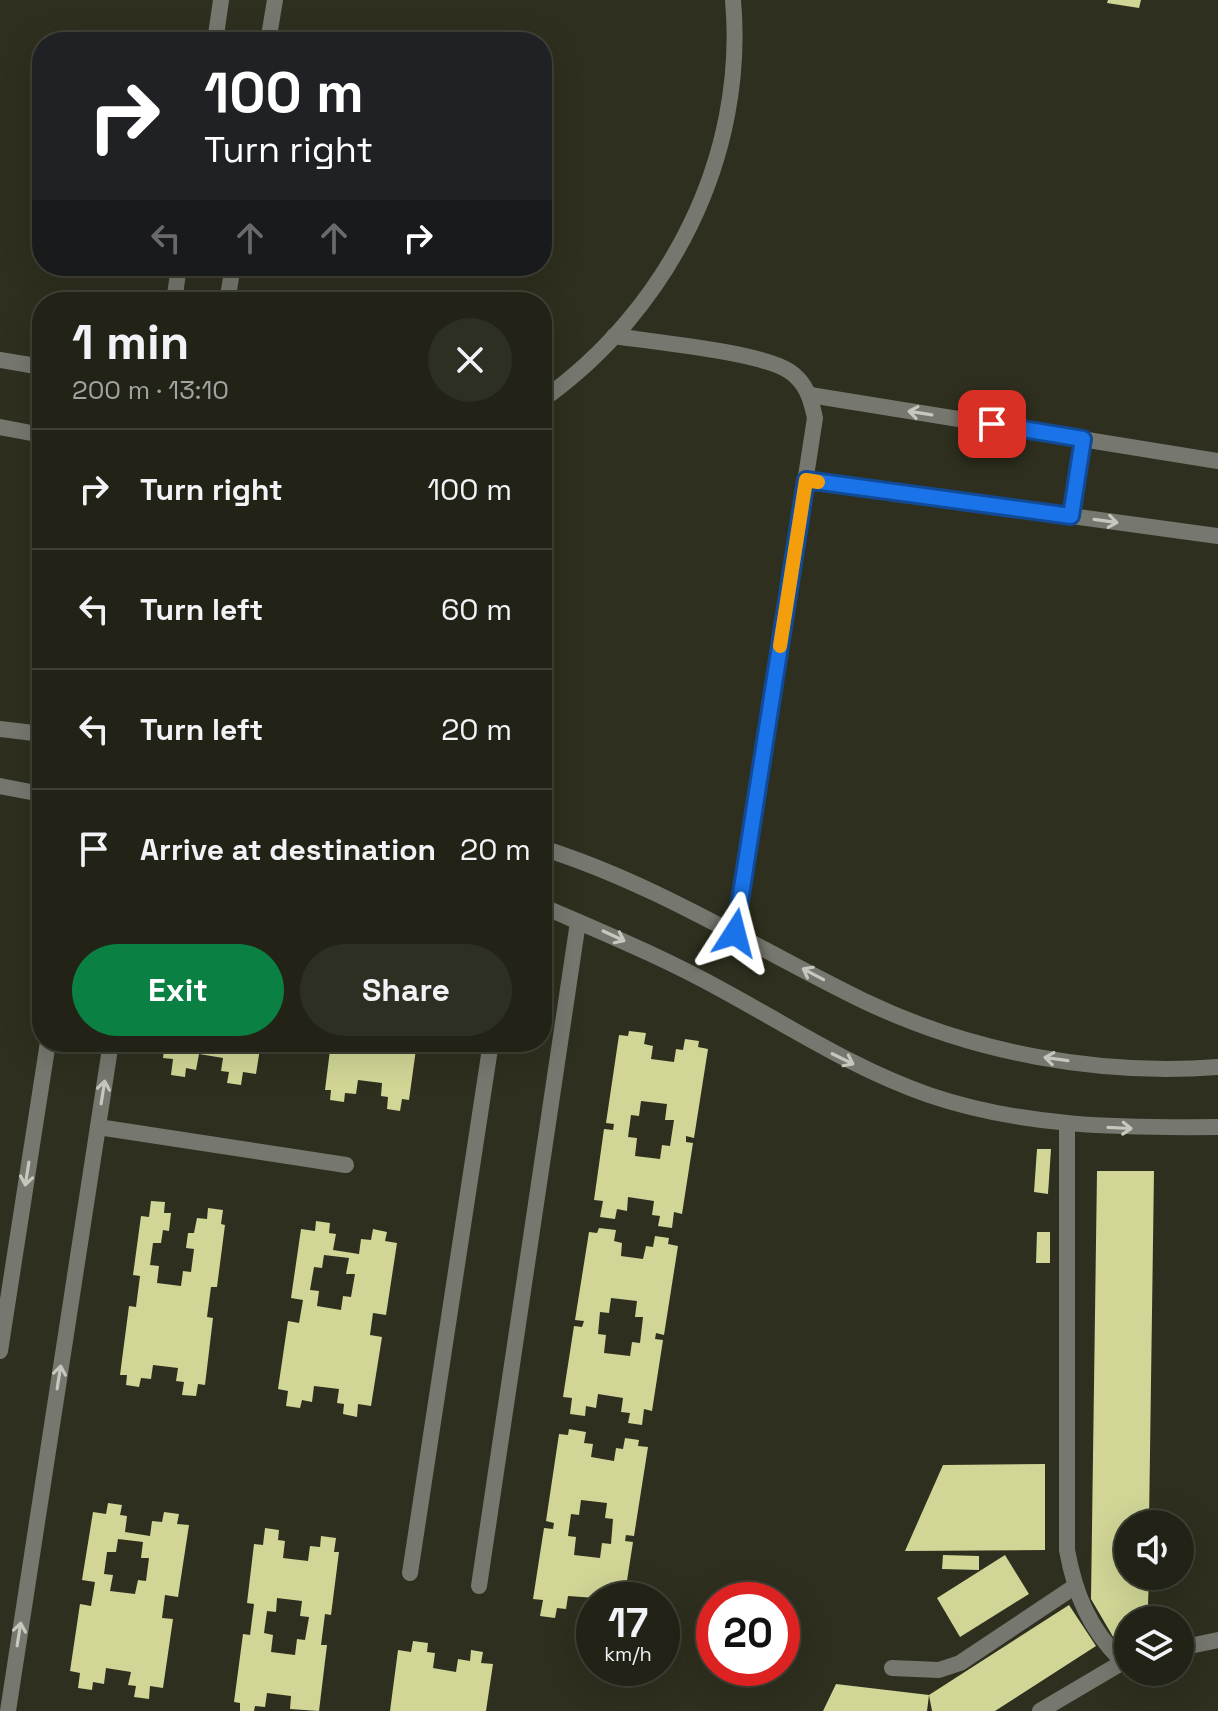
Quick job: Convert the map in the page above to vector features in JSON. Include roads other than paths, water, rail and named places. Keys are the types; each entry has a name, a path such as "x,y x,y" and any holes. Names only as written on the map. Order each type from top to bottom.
{"street":[{"path":"216,32 221,0"},
{"path":"270,32 275,0"},
{"path":"552,392 586,365 614,336 667,268 708,186 723,143 730,103 735,63 733,0"},
{"path":"614,336 764,360 791,372 810,395 815,418 735,933"},
{"path":"0,360 32,365"},
{"path":"810,395 1218,461"},
{"path":"0,427 32,433"},
{"path":"1071,516 1083,439"},
{"path":"806,480 1218,536"},
{"path":"0,729 32,733"},
{"path":"0,786 32,793"},
{"path":"552,851 608,871 865,1001 964,1040 1040,1056 1101,1064 1218,1067"},
{"path":"552,910 664,959 830,1052 931,1096 983,1110 1067,1124 1133,1128 1218,1127"},
{"path":"479,1586 578,922"},
{"path":"0,1351 46,1052"},
{"path":"8,1711 109,1052"},
{"path":"410,1573 489,1052"},
{"path":"1067,1124 1067,1550 1074,1587 1088,1618 1114,1648"},
{"path":"98,1127 346,1165"},
{"path":"892,1668 939,1670 960,1663 1074,1587"},
{"path":"1194,1645 1218,1640"},
{"path":"1040,1711 1114,1666"}]}
